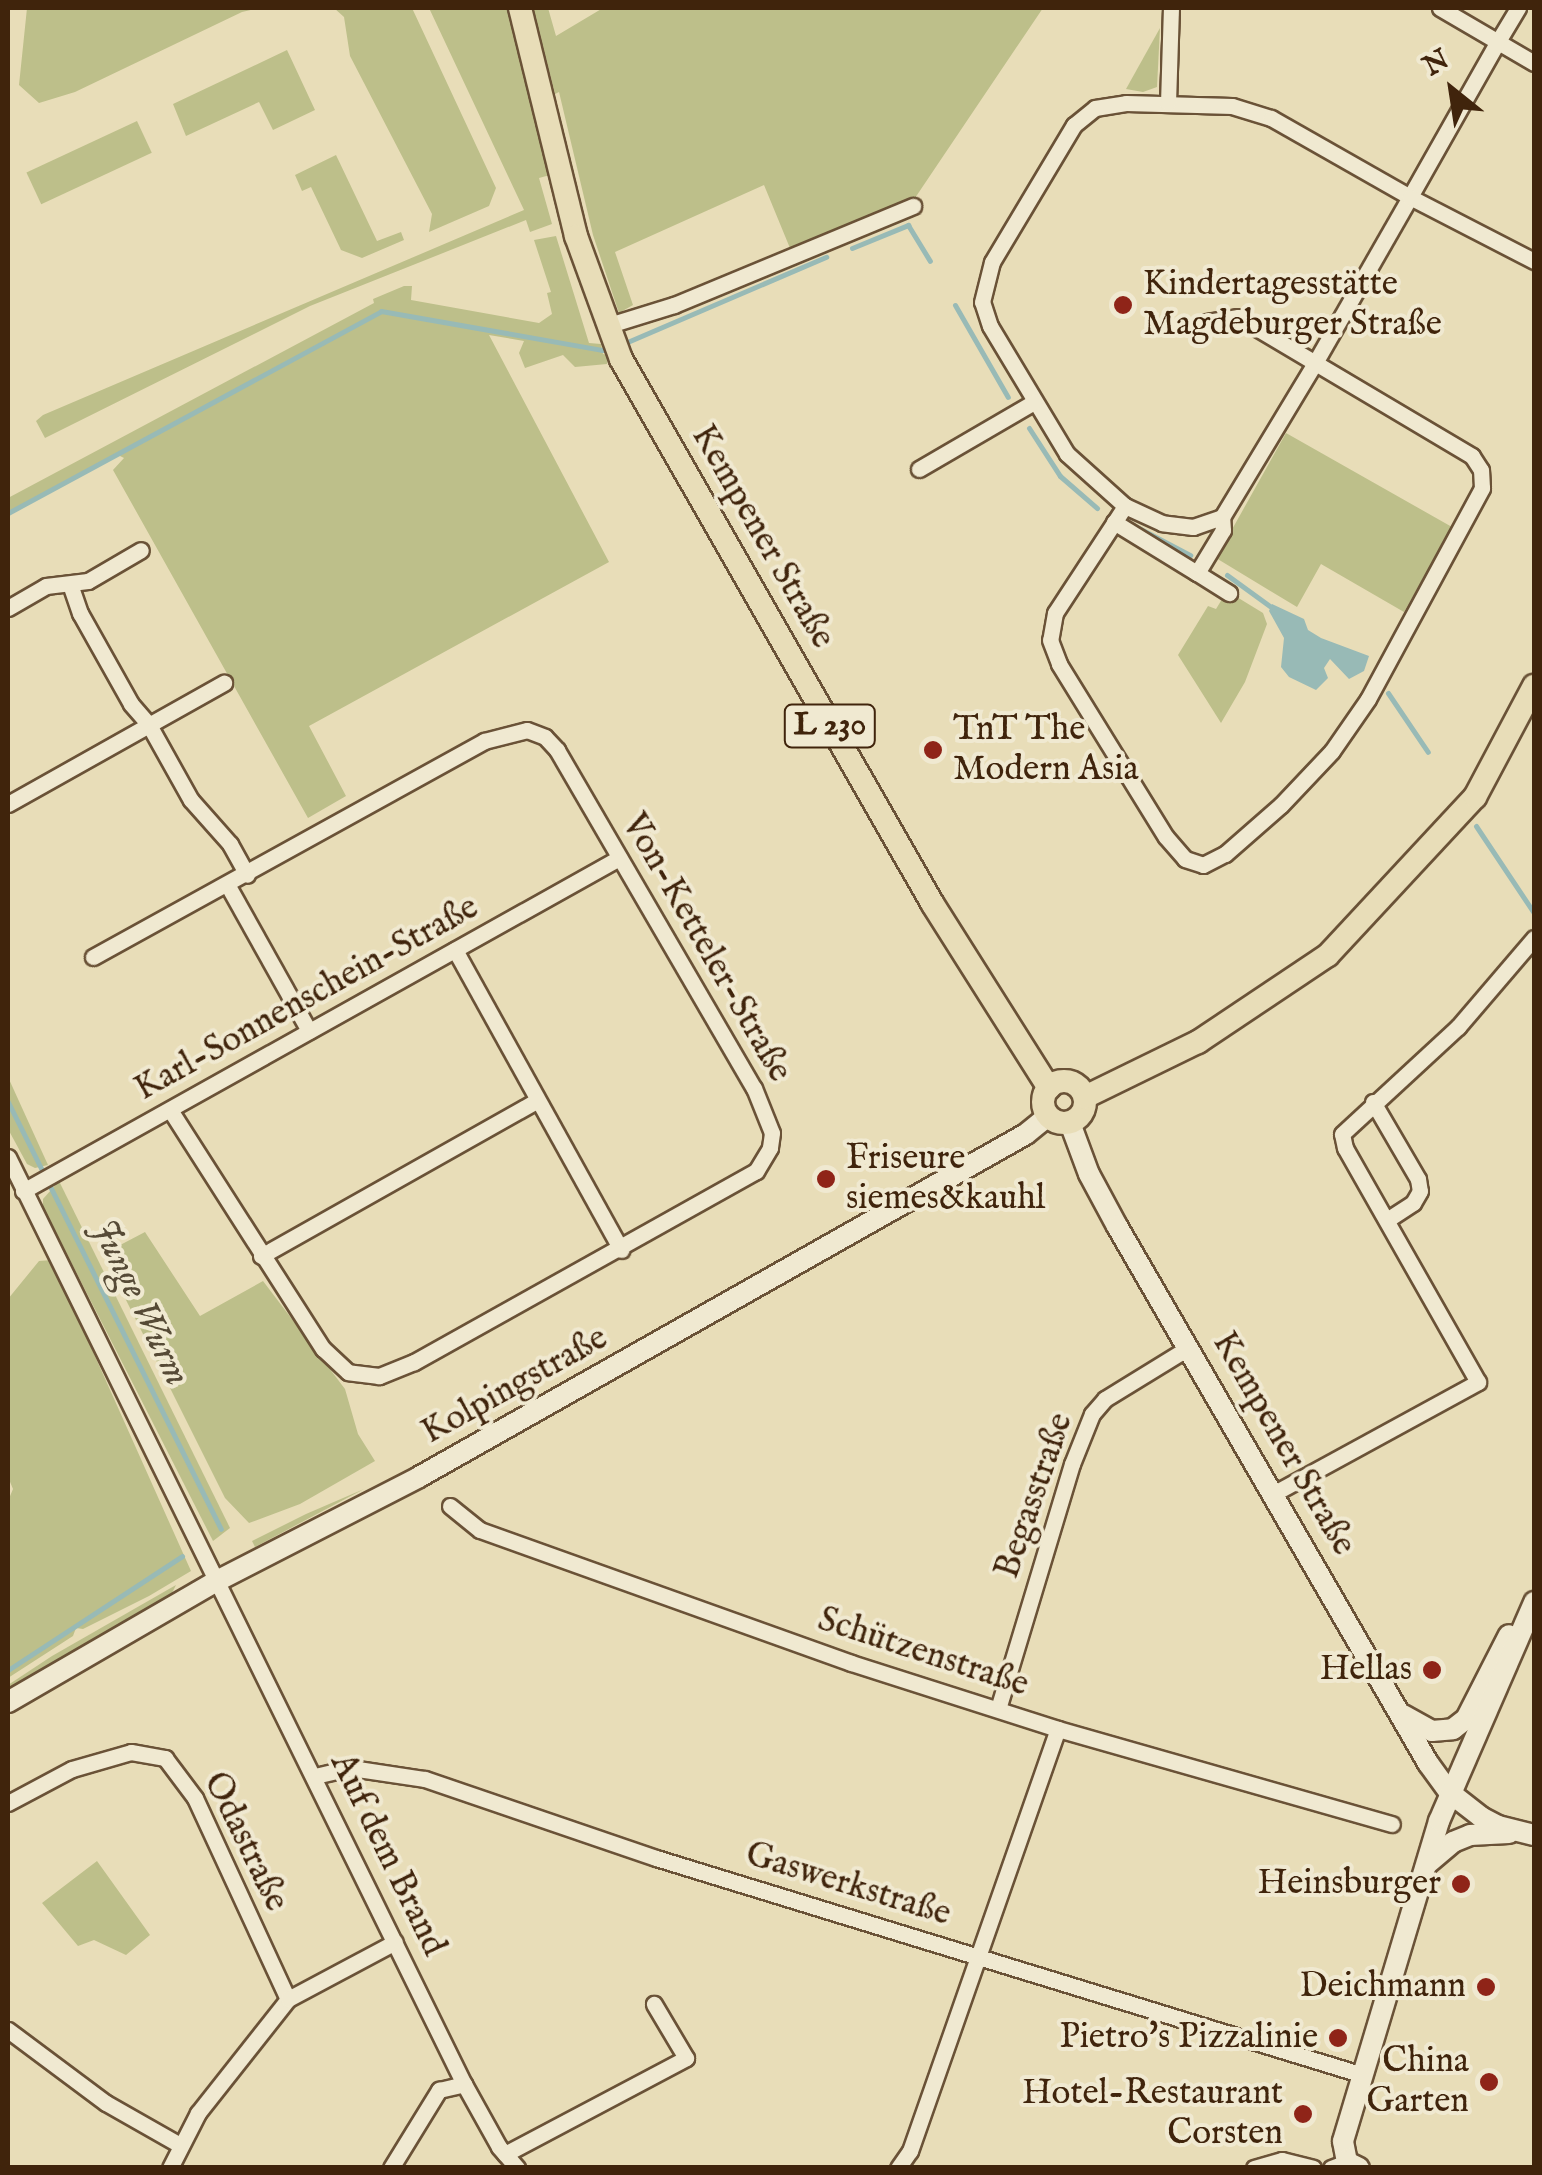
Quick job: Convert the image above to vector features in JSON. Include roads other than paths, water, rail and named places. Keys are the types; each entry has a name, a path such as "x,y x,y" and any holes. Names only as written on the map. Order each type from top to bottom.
{"main road":[{"name":"Kempener Straße","path":"520,8 576,236 621,358 932,903 1049,1088"},
{"path":"1085,1098 1214,1032 1328,955 1475,797 1534,686"},
{"path":"1070,1082 1085,1098 1083,1113 1059,1120 1043,1104 1049,1088 1070,1082"}],"street":[{"path":"1168,103 1171,8"},
{"path":"1440,8 1534,63"},
{"path":"1198,573 1223,530 1222,517 1518,8"},
{"path":"1222,517 1193,527 1162,523 1124,506 1067,454 990,326 982,302 992,262 1074,125 1095,108 1168,103 1232,106 1271,118 1410,197 1534,261"},
{"path":"605,322 674,305 913,206"},
{"path":"1124,506 1055,613 1050,640 1059,664 1166,837 1184,859 1203,865 1225,854 1282,805 1332,751 1368,699 1482,488 1481,470 1472,456 1238,317 1200,323"},
{"path":"920,469 1034,402"},
{"path":"1114,522 1229,593"},
{"path":"8,608 46,586 70,586 141,550"},
{"path":"70,586 88,628 132,704 149,725 192,800 230,844 247,874"},
{"path":"8,804 224,683"},
{"name":"Von-Ketteler-Straße","path":"93,958 484,741 527,730 545,737 557,750 754,1088 772,1132 770,1148 756,1171 621,1250 414,1362 379,1376 348,1372 335,1364 261,1256 170,1110"},
{"name":"Karl-Sonnenschein-Straße","path":"23,1191 619,858"},
{"path":"228,886 309,1030"},
{"path":"1271,1494 1478,1382 1345,1148 1342,1134 1458,1027 1534,938"},
{"path":"455,950 621,1250"},
{"path":"261,1256 536,1101"},
{"path":"1373,1102 1418,1179 1420,1191 1413,1203 1388,1220"},
{"name":"Kempener Straße","path":"1059,1120 1271,1494 1397,1710 1450,1792"},
{"name":"Kolpingstraße","path":"8,1702 215,1582 419,1477 1026,1134 1059,1120"},
{"name":"Auf dem Brand","path":"8,1157 464,2084 517,2168"},
{"name":"Begasstraße","path":"998,1709 1072,1464 1092,1414 1105,1399 1188,1348"},
{"name":"Schützenstraße","path":"450,1506 480,1530 795,1644 1058,1729 1392,1824"},
{"path":"1397,1710 1432,1732 1453,1729 1466,1719 1502,1646 1534,1600"},
{"path":"1345,2166 1343,2140 1355,2072 1450,1792 1534,1600"},
{"path":"898,2168 910,2151 1058,1729"},
{"name":"Odastraße","path":"8,1803 72,1769 130,1752 164,1758 195,1798 288,2000"},
{"name":"Gaswerkstraße","path":"315,1776 352,1768 425,1779 656,1858 1355,2072"},
{"path":"1450,1792 1498,1826 1530,1834"},
{"path":"1426,1865 1453,1842 1470,1836 1530,1834"},
{"path":"170,2168 198,2113 288,2000 395,1942"},
{"path":"505,2154 686,2058 654,2004"},
{"path":"8,2030 106,2103 180,2146"},
{"path":"392,2168 438,2090 464,2084"},
{"path":"1254,2168 1282,2160 1313,2168"}],"water":[{"path":"1272,604 1304,619 1308,630 1321,638 1369,656 1364,671 1349,679 1330,659 1324,668 1328,678 1316,690 1289,677 1281,667 1284,638 1269,611"}],"waterway":[{"path":"852,248 908,225 930,261"},
{"path":"625,343 826,257"},
{"path":"955,305 1008,397"},
{"path":"8,513 381,311 602,350 609,348"},
{"path":"1029,428 1060,476 1097,508"},
{"path":"1131,524 1190,555"},
{"path":"1227,575 1271,607"},
{"path":"1388,693 1428,752"},
{"path":"1476,826 1534,913"},
{"name":"Junge Wurm","path":"8,1102 221,1529"},
{"path":"8,1670 182,1556"}],"place":[{"name":"Kindertagesstätte Magdeburger Straße","path":"1123,305"},
{"name":"TnT The Modern Asia","path":"933,750"},
{"name":"Friseure siemes&kauhl","path":"826,1179"},
{"name":"Hellas","path":"1432,1670"},
{"name":"Heinsburger","path":"1461,1884"},
{"name":"Deichmann","path":"1486,1987"},
{"name":"Pietro's Pizzalinie","path":"1338,2038"},
{"name":"China Garten","path":"1489,2082"},
{"name":"Hotel-Restaurant Corsten","path":"1303,2114"}]}
